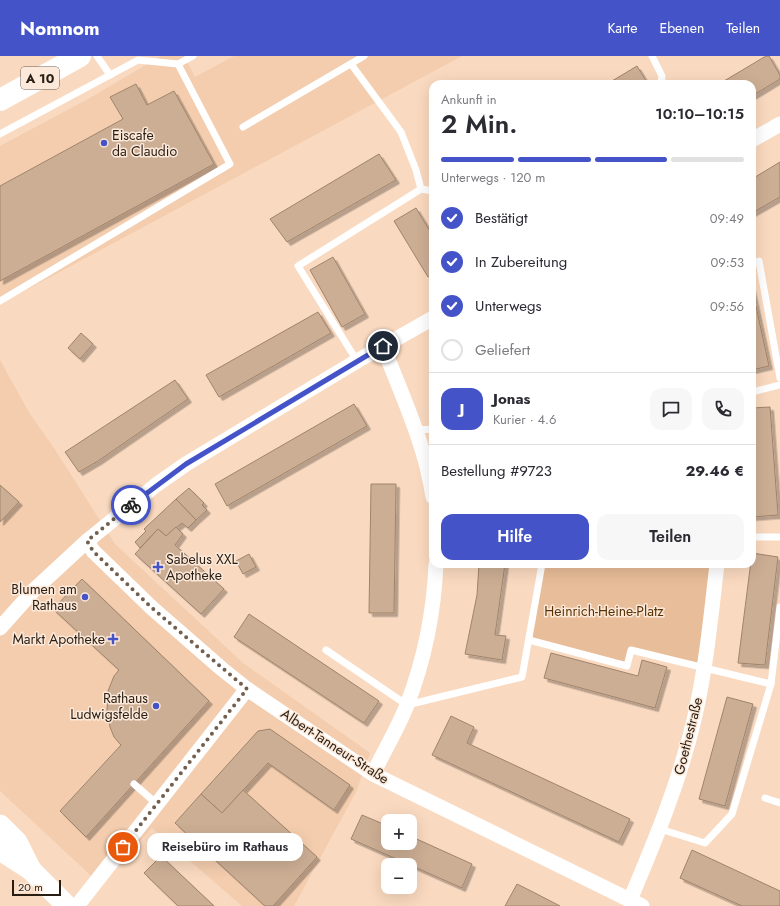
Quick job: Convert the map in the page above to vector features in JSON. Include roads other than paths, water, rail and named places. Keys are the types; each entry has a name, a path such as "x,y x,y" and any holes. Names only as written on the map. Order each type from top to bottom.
{"highway":[{"name":"A 10","path":"0,100 80,56"}],"main road":[{"path":"0,825 17,842 32,870"},
{"path":"0,850 32,870 67,906"}],"street":[{"path":"756,138 780,124"},
{"path":"0,628 34,590 87,541 156,485 186,464 357,361 429,320"},
{"path":"383,346 417,430 429,468"},
{"name":"Albert-Tanneur-Straße","path":"87,541 93,551 152,608 247,689 373,774 636,903"},
{"path":"373,774 407,705 423,651 434,602 436,568"},
{"name":"Goethestraße","path":"636,903 667,810 694,720 703,668 716,568"},
{"path":"77,906 247,689"}],"lane":[{"path":"97,56 110,75"},
{"path":"0,134 138,60 178,64 193,56"},
{"path":"243,127 364,56"},
{"path":"652,56 662,76 662,80"},
{"path":"0,301 230,164 178,64"},
{"path":"351,64 401,132 416,170 421,189"},
{"path":"357,361 298,266 421,189 429,190"},
{"path":"756,262 758,261 780,378"},
{"path":"756,391 780,385"},
{"path":"417,430 429,429"},
{"path":"756,537 780,537"},
{"path":"326,650 407,705 522,677 541,568"},
{"path":"660,829 705,843 732,814 771,684 780,608"},
{"path":"529,640 627,666 631,650 771,684"},
{"path":"134,784 157,804"},
{"path":"765,798 780,803"}],"place":[{"name":"Eiscafe da Claudio","path":"104,143"},
{"name":"Sabelus XXL Apotheke","path":"158,567"},
{"name":"Blumen am Rathaus","path":"85,597"},
{"name":"Markt Apotheke","path":"113,639"},
{"name":"Rathaus Ludwigsfelde","path":"156,706"},
{"name":"Reisebüro im Rathaus","path":"123,847"}],"park label":[{"name":"Heinrich-Heine-Platz","path":"604,611"}]}
